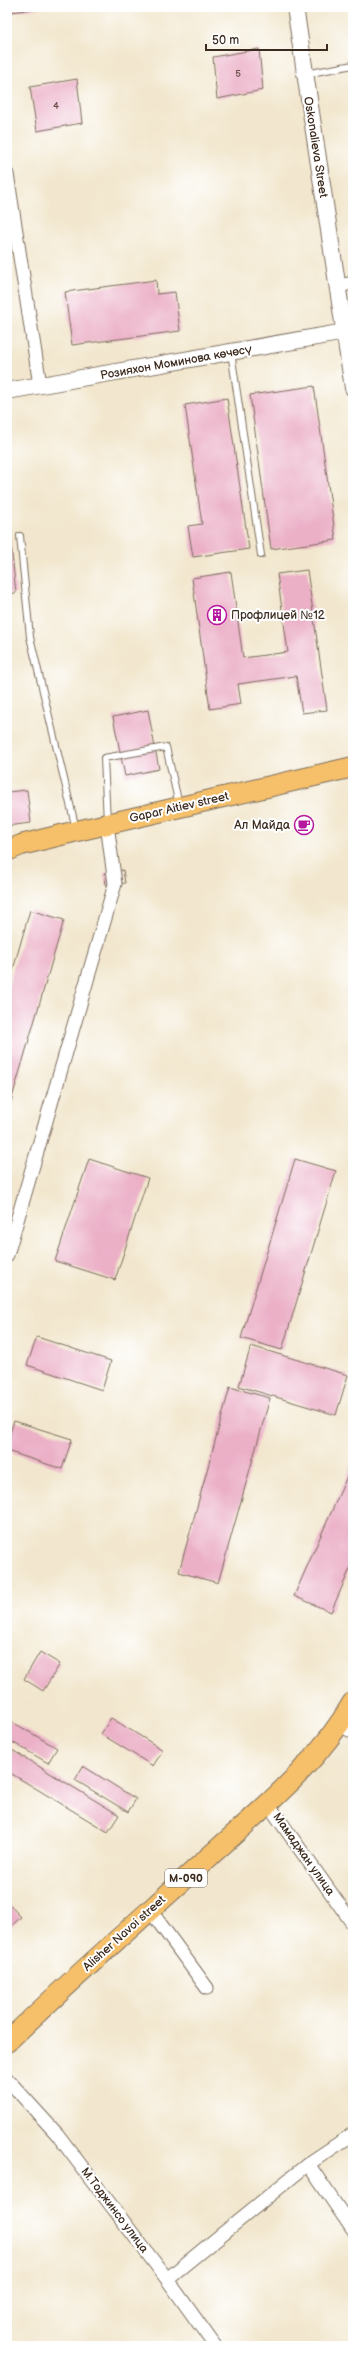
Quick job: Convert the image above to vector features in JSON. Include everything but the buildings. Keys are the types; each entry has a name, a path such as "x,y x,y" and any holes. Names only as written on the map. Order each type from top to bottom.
{"main road":[{"name":"Gapar Aitiev street","path":"7,851 21,845 77,831 353,767"},
{"name":"Alisher Navoi street","path":"7,2042 71,1980 268,1804 347,1728 353,1702"}],"street":[{"name":"Oskonalieva Street","path":"295,7 305,74 345,284 345,332 353,388"},
{"path":"7,174 40,385"},
{"name":"Розияхон Моминова көчөсү","path":"7,391 345,332"},
{"path":"7,1255 115,884 107,824"},
{"name":"Мамаджан улица","path":"268,1804 353,1924"},
{"path":"150,1910 207,1988"},
{"name":"М.Тоджинсо улица","path":"7,2079 57,2134 167,2278 215,2346"},
{"path":"167,2278 308,2164 353,2134"},
{"path":"308,2164 353,2230"}],"lane":[{"path":"305,74 353,65"},
{"path":"231,352 261,555"},
{"path":"20,536 30,637 77,831"},
{"path":"107,824 104,758 166,747 180,807"}],"place":[{"name":"Профлицей №12","path":"217,615"},
{"name":"Ал Майда","path":"304,825"}]}
